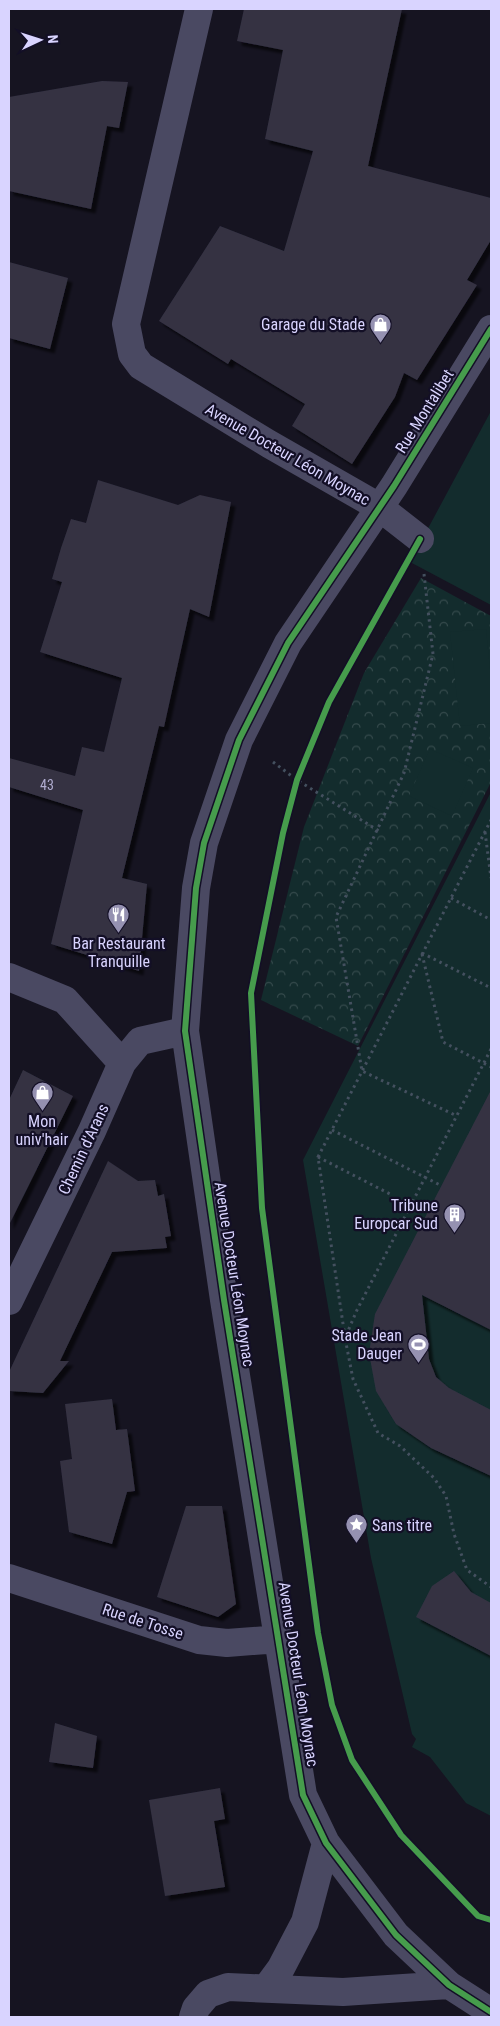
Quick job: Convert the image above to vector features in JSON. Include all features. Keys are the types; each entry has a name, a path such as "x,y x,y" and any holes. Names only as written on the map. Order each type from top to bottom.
{"street":[{"name":"Avenue Docteur Léon Moynac","path":"199,9 126,324 132,354 141,366 269,444 378,507 288,643 239,740 204,843 196,888 185,1031 224,1300 280,1638 303,1795 326,1843 396,1936 449,1985 491,2012"},
{"name":"Rue Montalibet","path":"378,507 491,329"},
{"path":"378,507 420,539"},
{"path":"9,977 65,1000 122,1063"},
{"name":"Chemin d'Arans","path":"9,1301 92,1131 122,1063 140,1040 185,1031"},
{"name":"Rue de Tosse","path":"9,1578 199,1640 227,1643 280,1638"},
{"path":"267,1987 281,1968 305,1922 326,1843"},
{"path":"192,2017 196,2008 208,1994 228,1987 267,1987 343,1992 449,1985"}],"path":[{"path":"362,1071 336,917 379,831 404,773 433,654 420,539"},
{"path":"273,762 297,780 379,831"},
{"path":"295,789 301,772"},
{"path":"491,820 318,1157 345,1338 353,1379 378,1433 400,1446 434,1478 446,1496 454,1534 467,1570 491,1587"},
{"path":"485,831 491,834"},
{"path":"485,831 491,878"},
{"path":"451,898 491,920"},
{"path":"422,953 491,988"},
{"path":"422,953 443,1042 491,1067"},
{"path":"345,1338 357,1310 491,1050"},
{"path":"362,1071 458,1116"},
{"path":"332,1130 442,1186"},
{"path":"318,1157 390,1194"}],"green space":[{"path":"491,411 491,605 410,562"},
{"path":"421,578 491,616 491,782 358,1046 261,1000 304,827 364,673"},
{"path":"486,629 491,680 491,723 460,726 450,632"},
{"path":"430,749 473,768 452,816 409,796"},
{"name":"Stade Jean Dauger","path":"491,792 491,1816 466,1803 430,1757 412,1747 416,1739 412,1734 371,1558 303,1160"}],"building":[{"path":"244,9 402,9 368,166 491,198 491,240 467,280 477,285 417,380 404,373 395,397 352,464 292,426 305,404 231,359 228,364 159,321 220,226 284,251 313,151 265,139 283,50 237,41"},
{"path":"102,81 128,82 119,128 107,126 91,209 9,191 9,97"},
{"path":"9,262 68,278 50,349 9,338"},
{"path":"98,480 178,505 200,495 231,502 209,617 190,609 164,727 159,726 122,878 147,884 139,971 51,944 83,810 9,787 9,758 75,776 82,747 104,752 122,678 40,652 62,582 52,579 61,548 71,519 86,523"},
{"path":"23,1070 73,1096 9,1225 9,1100"},
{"path":"491,1090 491,1330 422,1295 429,1359 436,1377 449,1388 491,1410 491,1476 431,1448 396,1424 376,1391 369,1353 375,1314"},
{"path":"108,1161 138,1181 155,1180 158,1196 164,1194 171,1236 165,1237 167,1248 112,1252 60,1361 69,1361 43,1393 9,1391 9,1372"},
{"path":"112,1399 116,1430 127,1429 135,1491 127,1492 112,1544 69,1532 60,1461 72,1459 65,1404"},
{"path":"186,1506 222,1506 236,1604 218,1617 157,1597"},
{"path":"454,1571 471,1592 491,1603 491,1656 416,1617 432,1586"},
{"path":"55,1723 97,1736 93,1768 49,1762"},
{"path":"220,1788 225,1819 214,1821 225,1887 165,1896 149,1800"}],"cycle path":[{"path":"491,329 394,486 288,643 239,740 204,843 196,888 185,1031 224,1300 303,1795 326,1843 396,1935 449,1985 491,2012"},
{"path":"420,539 329,702 297,780 283,833 251,993 262,1208 318,1633 332,1705 352,1760 401,1835 478,1916 491,1920"}],"place":[{"name":"Garage du Stade","path":"381,343"},
{"name":"Bar Restaurant Tranquille","path":"119,933"},
{"name":"Mon univ'hair","path":"42,1111"},
{"name":"Tribune Europcar Sud","path":"454,1233"},
{"name":"Stade Jean Dauger","path":"418,1363"},
{"name":"Sans titre","path":"356,1544"}]}
